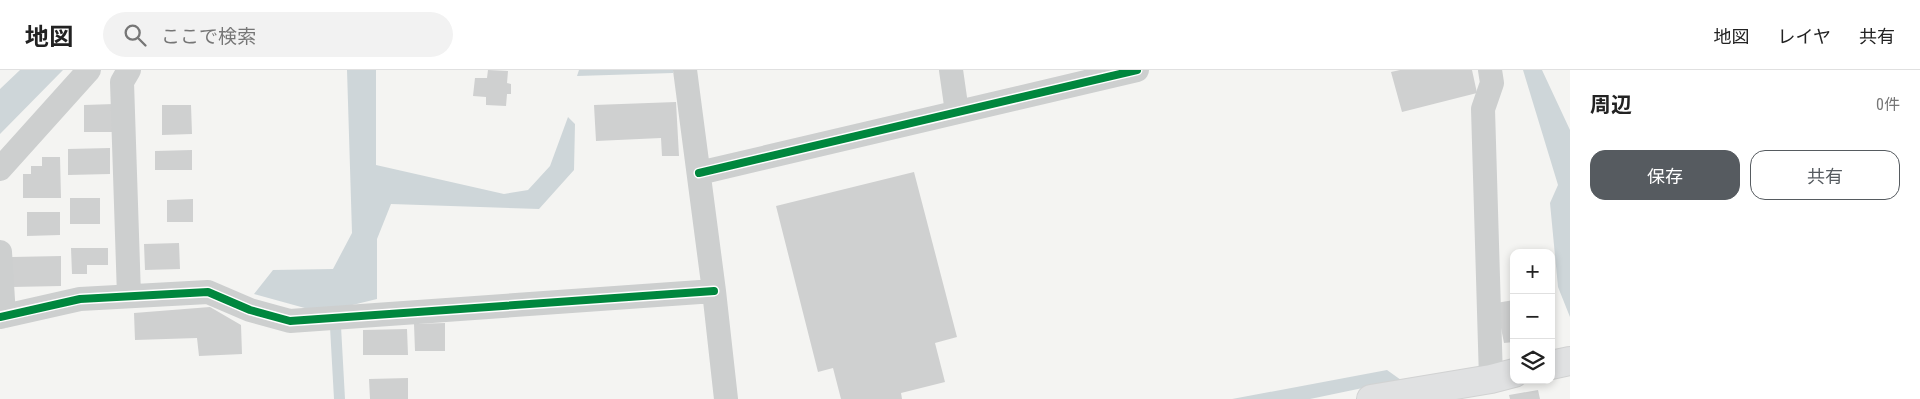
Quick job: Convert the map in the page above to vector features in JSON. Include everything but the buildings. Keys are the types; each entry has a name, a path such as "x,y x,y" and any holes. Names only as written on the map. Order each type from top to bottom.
{"highway":[{"path":"1555,364 1570,361"},
{"path":"1370,399 1502,376"}],"street":[{"path":"0,169 89,70"},
{"path":"129,70 122,82 129,296"},
{"path":"685,70 726,399"},
{"path":"951,70 957,112"},
{"path":"699,173 1137,70"},
{"path":"1490,70 1492,82 1483,109 1502,376"},
{"path":"0,252 2,317 80,299 208,292 250,310 290,321 714,291"}],"shaded area":[{"path":"20,70 63,70 0,134 0,89"},
{"path":"347,70 376,70 376,165 504,194 528,190 550,166 568,117 575,124 574,170 539,209 391,204 377,239 377,299 340,308 345,399 334,399 329,309 312,310 254,294 273,270 333,269 352,233"},
{"path":"579,70 673,70 673,73 577,76"},
{"path":"1523,70 1542,70 1570,130 1570,317 1558,287 1550,203 1558,185"},
{"path":"1387,370 1401,380 1310,399 1232,399"}],"cycle path":[{"path":"699,173 1137,70"},
{"path":"0,317 80,299 208,292 250,310 290,321 714,291"}]}
